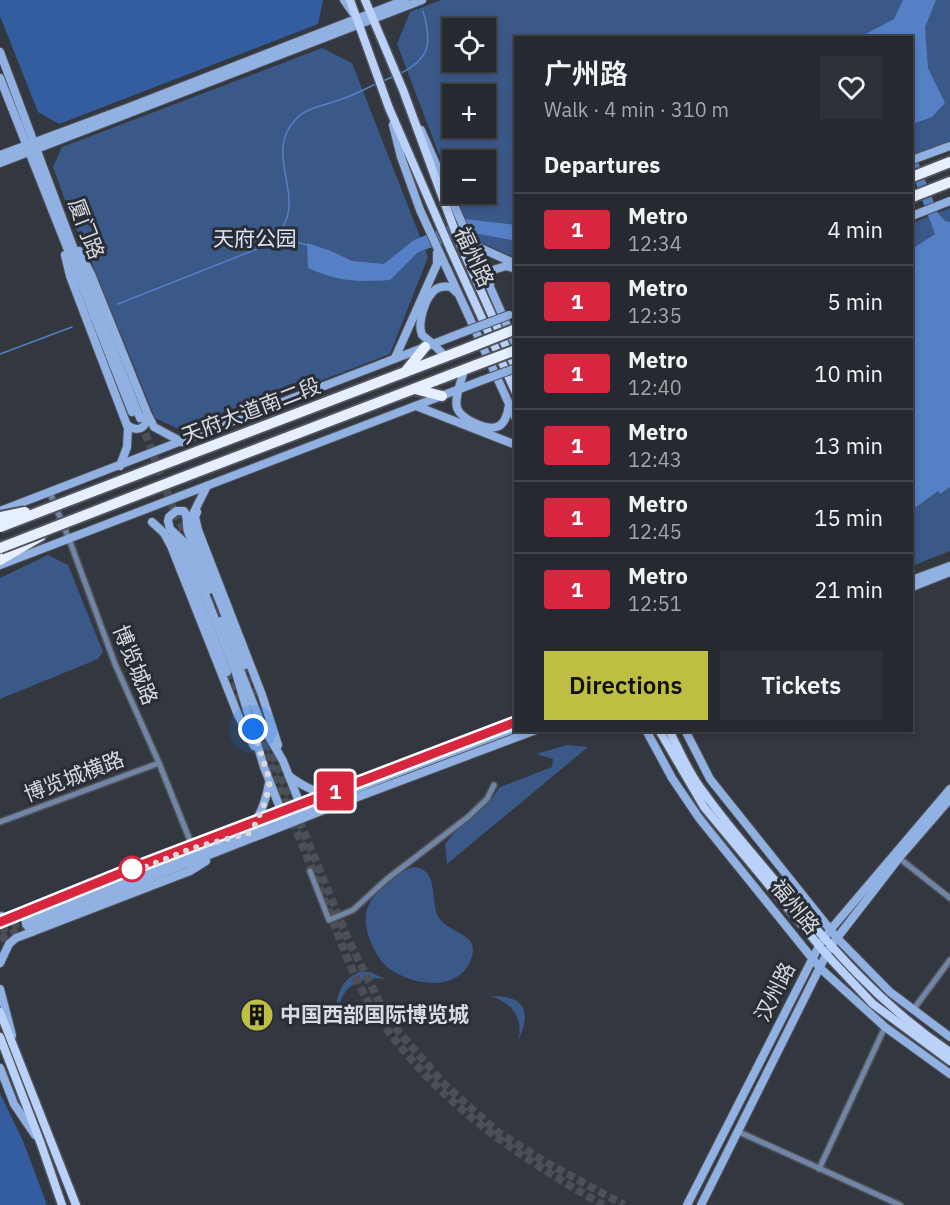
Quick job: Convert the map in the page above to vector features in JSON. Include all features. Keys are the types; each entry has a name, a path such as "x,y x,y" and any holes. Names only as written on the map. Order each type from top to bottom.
{"highway":[{"path":"913,177 950,162"},
{"path":"913,197 950,182"},
{"name":"天府大道南二段","path":"0,527 514,330"},
{"path":"404,373 429,345"},
{"name":"天府大道南二段","path":"0,548 514,349"},
{"path":"415,388 442,396"},
{"path":"0,518 60,505"},
{"path":"0,560 61,524"}],"main road":[{"path":"344,0 358,22"},
{"name":"福州路","path":"350,0 389,108 514,389"},
{"path":"0,163 32,147 406,2 422,0"},
{"name":"福州路","path":"366,2 403,90 459,242 514,364"},
{"path":"358,22 373,20 406,2"},
{"name":"厦门路","path":"0,52 56,222 141,417"},
{"name":"厦门路","path":"0,78 61,214 91,274 141,417"},
{"path":"407,101 430,147 514,343"},
{"path":"389,108 401,157 438,257 396,358"},
{"path":"915,159 950,146"},
{"path":"0,155 32,147"},
{"path":"913,216 950,201"},
{"path":"56,222 70,276 127,425 127,447 120,466"},
{"path":"464,230 478,247 514,263"},
{"path":"434,243 514,415"},
{"path":"490,288 490,276 493,270 506,266 514,268"},
{"path":"446,357 429,345 422,335 418,322 431,294 437,288 451,287 461,298"},
{"path":"0,511 512,313"},
{"path":"464,369 457,408 466,418 491,427 501,425 509,405"},
{"path":"0,565 514,369"},
{"path":"416,406 514,444"},
{"path":"127,425 136,430 144,427 146,423 141,417"},
{"path":"141,417 182,442"},
{"path":"189,534 192,516 207,486"},
{"path":"199,504 195,517 198,530 262,695 283,761 304,814"},
{"path":"227,672 170,529 169,517 176,511 184,511 186,514 186,530 260,721 283,761"},
{"path":"135,514 170,529 185,543 236,673 264,767"},
{"path":"192,516 198,547 245,665"},
{"path":"153,522 164,533 171,546 238,715 264,767 286,822"},
{"path":"913,580 950,566"},
{"path":"913,587 950,572"},
{"path":"304,814 337,796 514,729"},
{"path":"0,916 30,922 190,871 233,846 304,814 530,732"},
{"name":"福州路","path":"647,732 672,778 699,818 820,968 885,1027 950,1074"},
{"name":"福州路","path":"659,732 704,807 822,943"},
{"name":"福州路","path":"670,732 682,758 704,794 828,951 873,1004 950,1060"},
{"name":"福州路","path":"686,732 710,778 837,938 890,992 950,1037"},
{"path":"288,774 301,785 324,795 337,796"},
{"path":"249,833 266,800 270,781"},
{"name":"汉州路","path":"687,1205 822,943 831,929 950,789"},
{"name":"汉州路","path":"701,1205 828,951 899,858 950,799"},
{"path":"0,963 12,940 30,922 193,848 286,822"},
{"path":"30,922 206,851 228,838"},
{"name":"福州路","path":"828,951 912,1025 950,1052"},
{"path":"0,989 14,1048"},
{"path":"0,1012 76,1205"},
{"path":"0,1036 62,1205"},
{"path":"0,1068 14,1104 41,1144"}],"street":[{"name":"博览城路","path":"50,493 115,664 159,763 193,848"},
{"name":"博览城横路","path":"0,822 159,763"},
{"path":"310,871 328,920 353,910 387,879 468,817 487,800 494,785"},
{"path":"899,858 950,898"},
{"path":"913,1010 950,960"},
{"path":"819,1169 885,1027"},
{"path":"737,1131 900,1205"}],"green space":[{"path":"441,0 950,0 950,141 913,156 913,36 514,36 514,257 475,240 459,204 496,204 496,150 442,150 442,162 397,44 410,12"},
{"name":"天府公园","path":"322,48 352,63 428,257 390,354 286,394 276,393 221,413 211,423 185,432 155,418 85,246 74,225 53,167 62,147"},
{"path":"950,208 950,551 913,566 913,223"},
{"path":"48,555 68,565 103,652 98,659 0,699 0,578"},
{"path":"567,745 588,747 447,864 445,844 456,831 487,805 500,787 552,767 553,759 536,754"},
{"path":"414,867 422,869 430,879 438,916 449,927 469,939 472,945 473,952 470,962 463,972 453,979 428,983 403,976 383,963 369,938 366,915 372,900 391,879"},
{"path":"359,972 370,972 385,979 364,980 349,988 340,1002 337,1023 336,1007 339,993 346,981"},
{"path":"491,996 512,999 522,1007 525,1014 518,1041 519,1025 515,1012 505,1003"}],"shaded area":[{"path":"0,0 323,0 318,24 59,124 38,112 0,16"},
{"path":"903,0 936,0 925,27 928,68 945,103 932,117 915,123 913,141 913,36 862,36 894,19"},
{"path":"913,141 915,154 938,213 945,221 950,222 950,487 940,494 938,491 913,509 913,248 935,234 913,176"},
{"path":"465,219 514,225 514,241 474,233 418,252 390,280 348,280 308,268 307,243 352,261 384,264 414,240"},
{"path":"0,1093 23,1141 47,1205 0,1205"}],"waterway":[{"path":"399,74 423,56 428,41 423,11"},
{"path":"383,81 392,77"},
{"path":"118,304 257,249 277,234 287,219 289,202 283,151 286,135 296,119 311,109 376,84"},
{"path":"280,237 306,245"},
{"path":"0,354 72,327"}],"tunnel":[{"path":"141,422 173,508 188,539"},
{"path":"207,586 222,626"},
{"path":"245,665 255,699"},
{"path":"227,672 243,703"},
{"path":"253,720 348,960 376,1014 424,1074 478,1123 538,1166 603,1205"},
{"path":"263,732 348,939 382,1007 399,1032 445,1085 498,1132 542,1160 624,1205"},
{"path":"0,930 30,918"},
{"path":"0,939 32,925"}],"metro line":[{"name":"1","path":"0,922 131,869 514,723"}],"place":[{"name":"中国西部国际博览城","path":"257,1015"}],"route":[{"path":"132,869 130,873 193,848 249,833 266,800 270,781 253,729"}]}
